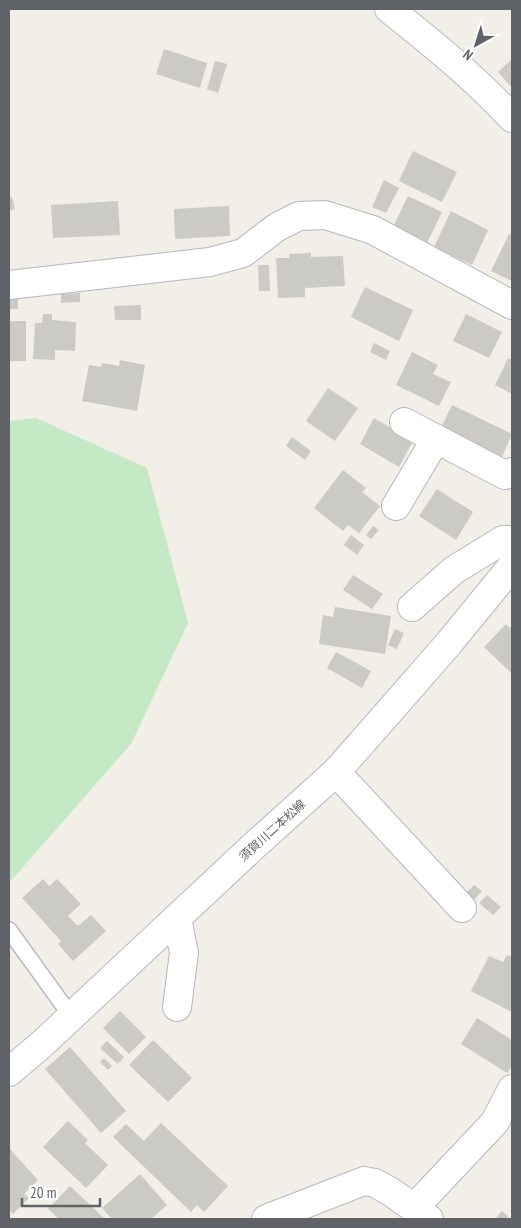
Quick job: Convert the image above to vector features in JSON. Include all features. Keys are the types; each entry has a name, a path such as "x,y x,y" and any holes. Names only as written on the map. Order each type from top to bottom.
{"street":[{"path":"389,9 446,55 512,118"},
{"path":"9,286 210,262 243,253 277,227 299,216 324,215 374,230 512,305"},
{"path":"404,422 505,475 512,472"},
{"path":"396,506 436,439"},
{"path":"412,607 454,570 503,540 512,540"},
{"name":"須賀川二本松線","path":"9,1072 336,772 450,643 512,566"},
{"path":"336,772 462,908"},
{"path":"176,1007 184,953 178,918"},
{"path":"266,1219 364,1181 375,1183 391,1192 421,1214 495,1122 512,1089"}],"lane":[{"path":"9,930 71,1016"}],"green space":[{"path":"36,418 147,468 188,623 131,744 9,883 9,421"}],"building":[{"path":"164,49 207,63 200,88 156,74"},
{"path":"512,59 512,88 498,72"},
{"path":"215,61 227,64 218,93 207,89"},
{"path":"413,151 457,172 442,202 399,181"},
{"path":"384,180 399,188 386,213 372,207"},
{"path":"408,196 442,212 427,243 393,227"},
{"path":"12,197 15,209 9,211 9,198"},
{"path":"118,201 120,235 53,238 51,205"},
{"path":"229,206 230,236 175,239 174,209"},
{"path":"451,211 488,230 472,265 434,247"},
{"path":"509,234 512,235 512,281 491,271"},
{"path":"311,253 311,257 343,256 345,286 305,288 305,297 278,298 276,258 290,258 289,254"},
{"path":"258,265 269,265 270,291 259,291"},
{"path":"365,287 413,310 399,341 351,317"},
{"path":"80,293 80,302 61,303 61,294"},
{"path":"9,298 18,298 18,309 9,309"},
{"path":"141,305 141,320 115,320 114,306"},
{"path":"43,314 52,314 52,320 76,322 75,351 55,350 55,360 33,359 35,323 42,323"},
{"path":"466,314 502,332 489,358 453,341"},
{"path":"9,321 26,321 26,361 9,361"},
{"path":"374,343 390,351 386,360 370,352"},
{"path":"412,352 438,365 433,374 451,382 439,406 396,385"},
{"path":"508,358 512,360 512,394 495,385"},
{"path":"120,360 145,365 137,411 82,401 89,365 101,367 102,363 119,366"},
{"path":"328,388 358,408 335,441 306,421"},
{"path":"452,405 512,434 501,459 440,430"},
{"path":"374,418 413,441 399,467 360,444"},
{"path":"292,437 311,451 305,460 286,446"},
{"path":"343,470 366,488 362,492 380,506 359,533 348,525 343,531 314,508"},
{"path":"437,489 473,512 456,540 419,516"},
{"path":"373,526 379,530 371,539 366,535"},
{"path":"351,535 364,545 357,555 344,545"},
{"path":"353,575 383,594 372,609 343,590"},
{"path":"335,607 391,616 385,654 319,644 323,615 333,617"},
{"path":"506,624 509,628 512,625 512,674 484,647"},
{"path":"395,629 404,633 397,649 388,645"},
{"path":"336,652 371,671 362,688 327,668"},
{"path":"43,879 49,886 57,879 81,904 68,916 78,926 91,915 106,931 73,961 58,944 61,941 22,898"},
{"path":"474,885 482,891 474,900 466,893"},
{"path":"487,895 501,907 493,915 479,903"},
{"path":"507,955 512,957 512,1012 471,991 489,956 503,962"},
{"path":"120,1011 146,1037 129,1054 103,1028"},
{"path":"477,1018 512,1040 512,1066 507,1073 461,1044"},
{"path":"153,1040 192,1078 168,1102 129,1065"},
{"path":"107,1041 124,1057 118,1064 100,1048"},
{"path":"70,1047 126,1111 101,1133 45,1069"},
{"path":"104,1058 112,1066 108,1070 100,1062"},
{"path":"68,1121 88,1140 85,1143 108,1165 86,1188 43,1147"},
{"path":"161,1123 228,1186 204,1212 197,1205 191,1212 113,1137 126,1124 144,1141"},
{"path":"9,1148 38,1180 24,1194 29,1198 13,1214 9,1210"},
{"path":"140,1174 167,1205 151,1219 112,1219 102,1208"},
{"path":"70,1186 105,1219 59,1219 48,1209"},
{"path":"502,1211 508,1216 506,1219 495,1219"}]}
